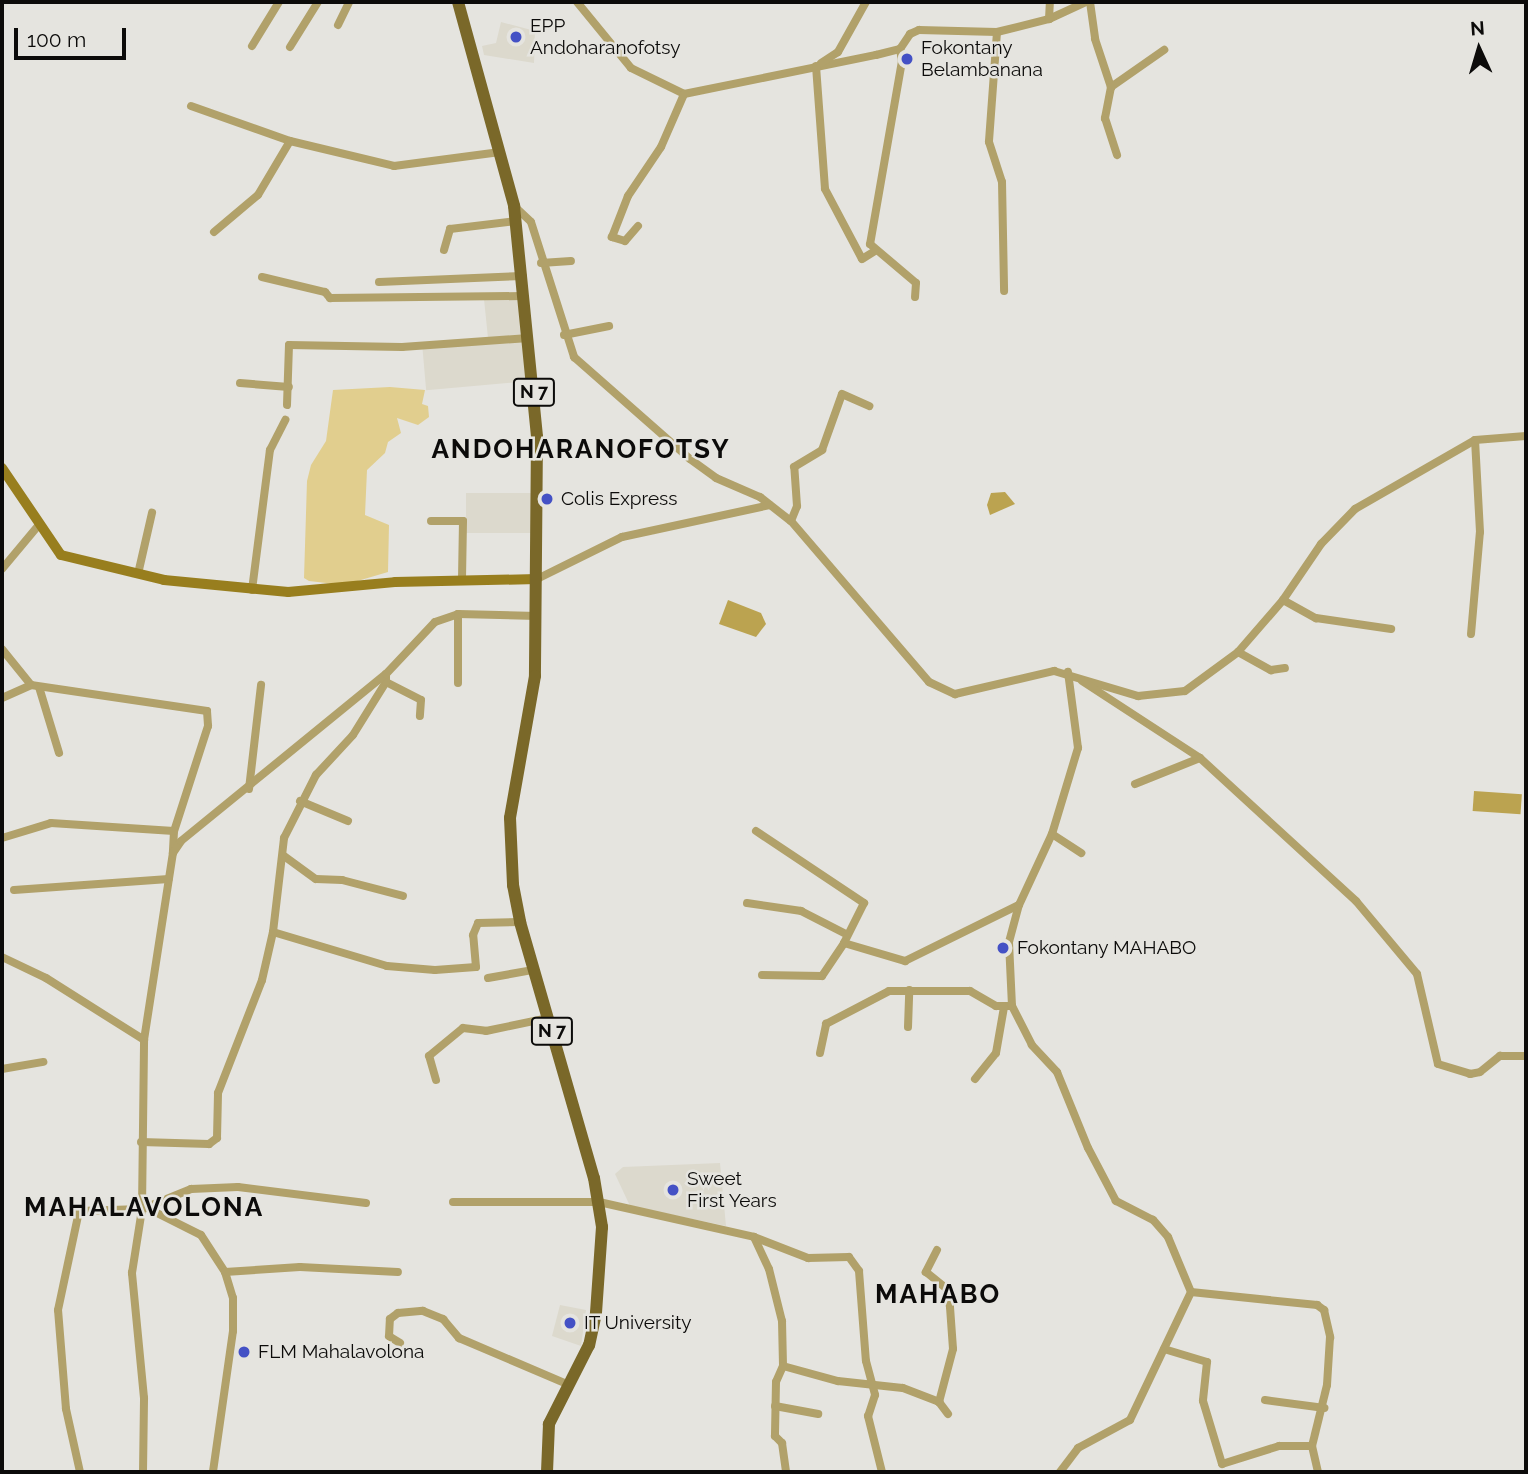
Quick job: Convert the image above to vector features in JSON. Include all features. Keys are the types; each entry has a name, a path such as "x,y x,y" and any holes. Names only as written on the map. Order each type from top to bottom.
{"main road":[{"name":"N 7","path":"458,2 514,206 537,437 534,696 509,833 520,922 599,1202 602,1263 596,1313 589,1345 549,1423 547,1472"}],"street":[{"path":"252,46 279,2"},
{"path":"290,47 318,2"},
{"path":"338,25 349,2"},
{"path":"577,2 631,68 684,94 900,49"},
{"path":"816,66 838,52 866,2"},
{"path":"1049,19 1050,2"},
{"path":"915,297 916,284 875,251 870,233 900,74 900,49 910,34 919,30 997,32 1049,19 1088,2 1095,38 1111,87 1105,118 1118,155"},
{"path":"997,32 989,142 1002,182 1004,291"},
{"path":"1111,87 1164,50"},
{"path":"816,66 825,189 862,258 875,251"},
{"path":"638,226 625,241 612,237 628,196 661,147 684,94"},
{"path":"191,106 290,141 394,166 500,152"},
{"path":"214,232 258,195 290,141"},
{"path":"514,206 531,222 541,263 564,335 574,357 594,379 716,478 770,505 790,521 936,688 966,693 1030,674 1068,672 1138,696 1168,696 1201,682 1238,652 1283,600 1321,544 1355,509 1475,440 1526,436"},
{"path":"444,250 450,229 516,221"},
{"path":"541,263 570,261"},
{"path":"379,282 523,276"},
{"path":"262,277 325,292 331,298 524,296"},
{"path":"564,335 609,326"},
{"path":"287,405 289,345 402,347 529,338"},
{"path":"240,383 289,387"},
{"path":"790,521 797,506 794,467 822,450 842,394 869,406"},
{"path":"252,590 270,450 285,420"},
{"path":"1471,634 1480,532 1475,440"},
{"path":"2,468 38,526 61,555 138,574 252,590 537,579 622,537 770,505"},
{"path":"138,574 152,513"},
{"path":"431,521 463,521 462,581"},
{"path":"2,569 38,526"},
{"path":"1283,600 1316,618 1391,629"},
{"path":"173,853 181,841 386,678 435,622 457,614 537,617"},
{"path":"457,614 458,683"},
{"path":"2,649 35,686 59,753"},
{"path":"1238,652 1271,670 1286,668"},
{"path":"1068,672 1200,758 1356,901 1417,974 1438,1064 1470,1074 1480,1072 1500,1056 1526,1056"},
{"path":"975,1079 996,1052 1008,1007 1009,942 1019,905 1052,834 1078,748 1068,672"},
{"path":"386,678 421,700 420,716"},
{"path":"141,1142 209,1144 217,1138 218,1093 262,980 273,932 284,838 300,801 316,775 353,735 386,678"},
{"path":"249,789 261,685"},
{"path":"2,698 35,686 207,711 208,726 174,831 173,853 144,1041 141,1142 145,1208 132,1298 144,1398 143,1472"},
{"path":"1135,784 1200,758"},
{"path":"300,801 348,821"},
{"path":"2,838 51,823 174,831"},
{"path":"756,831 864,903 821,976 762,975"},
{"path":"1052,834 1081,853"},
{"path":"284,856 316,880 342,880 403,896"},
{"path":"14,890 169,879"},
{"path":"747,903 802,911 845,938 905,961 1019,905"},
{"path":"273,932 387,966 435,970 476,967 473,935 478,923 520,922"},
{"path":"2,957 57,984 144,1041"},
{"path":"488,978 533,970"},
{"path":"908,1027 909,990"},
{"path":"820,1053 826,1024 889,991 970,991 1008,1007 1032,1045 1057,1072 1087,1148 1116,1201 1153,1220 1168,1237 1191,1292 1130,1420 1078,1448 1060,1472"},
{"path":"436,1080 429,1056 463,1028 486,1031 548,1018"},
{"path":"2,1069 43,1062"},
{"path":"80,1472 66,1409 58,1310 79,1211 145,1208 191,1189 237,1187 366,1203"},
{"path":"453,1202 599,1202 754,1237 808,1258 849,1257 861,1282 875,1395 868,1416 882,1472"},
{"path":"145,1208 201,1236 225,1272 234,1315 213,1472"},
{"path":"754,1237 769,1269 782,1321 783,1366 775,1406 775,1436 782,1443 786,1472"},
{"path":"937,1250 926,1272 946,1288 953,1349 939,1402"},
{"path":"225,1272 300,1267 398,1272"},
{"path":"1191,1292 1324,1310 1330,1337 1324,1408 1312,1446 1318,1472"},
{"path":"400,1343 389,1336 390,1319 398,1313 423,1311 443,1319 459,1338 567,1384"},
{"path":"1164,1349 1207,1362 1203,1401 1220,1468 1279,1446 1312,1446"},
{"path":"783,1366 872,1385 903,1388 939,1402 948,1414"},
{"path":"1265,1400 1324,1408"},
{"path":"775,1406 818,1414"}],"shaded area":[{"name":"EPP Andoharanofotsy","path":"501,22 535,31 534,63 484,55 482,46 496,43"},
{"path":"484,299 522,300 526,335 488,338"},
{"path":"529,338 533,381 426,390 422,347"},
{"path":"390,387 425,390 422,404 428,406 429,417 418,425 397,418 401,433 388,442 385,453 367,470 365,515 389,525 388,572 344,585 309,581 304,578 307,481 311,465 326,441 333,390"},
{"path":"1005,492 1015,504 990,515 987,505 991,493"},
{"path":"466,493 532,493 532,533 466,533"},
{"path":"728,600 761,613 766,624 756,637 719,624"},
{"path":"1474,791 1522,794 1520,814 1473,811"},
{"name":"Sweet First Years","path":"720,1163 726,1226 630,1206 615,1174 623,1167"},
{"name":"IT University","path":"560,1305 586,1310 581,1346 552,1336"}],"place":[{"name":"EPP Andoharanofotsy","path":"516,37"},
{"name":"Fokontany Belambanana","path":"907,59"},
{"name":"Colis Express","path":"547,499"},
{"name":"Fokontany MAHABO","path":"1003,948"},
{"name":"Sweet First Years","path":"673,1190"},
{"name":"IT University","path":"570,1323"},
{"name":"FLM Mahalavolona","path":"244,1352"}],"district":[{"name":"ANDOHARANOFOTSY","path":"581,450"},
{"name":"MAHALAVOLONA","path":"144,1208"},
{"name":"MAHABO","path":"938,1295"}]}
